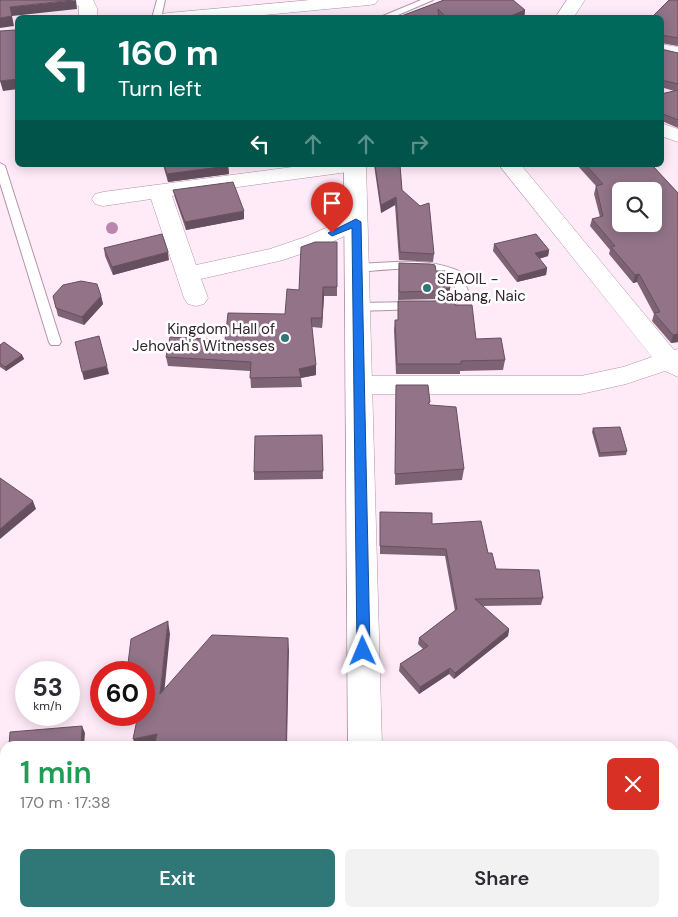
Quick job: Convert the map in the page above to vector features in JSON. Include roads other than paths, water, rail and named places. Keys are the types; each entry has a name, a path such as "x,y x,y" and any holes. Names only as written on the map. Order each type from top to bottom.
{"street":[{"path":"76,0 86,3 88,15"},
{"path":"565,15 576,0"},
{"path":"203,15 238,12 269,13 360,6"},
{"path":"664,50 678,53"},
{"path":"664,130 678,136"},
{"path":"103,199 341,167"},
{"path":"355,167 365,741"},
{"path":"358,385 581,385 675,363 512,167"},
{"path":"160,192 196,298"},
{"path":"188,274 275,255 313,242 356,222"}],"lane":[{"path":"157,15 161,0"},
{"path":"390,15 429,0"},
{"path":"0,166 55,342"},
{"path":"357,268 433,266 448,269 458,275 462,292 457,298 440,304 357,307"}],"place":[{"name":"SEAOIL - Sabang, Naic","path":"427,288"},
{"name":"Kingdom Hall of Jehovah's Witnesses","path":"285,338"}]}
